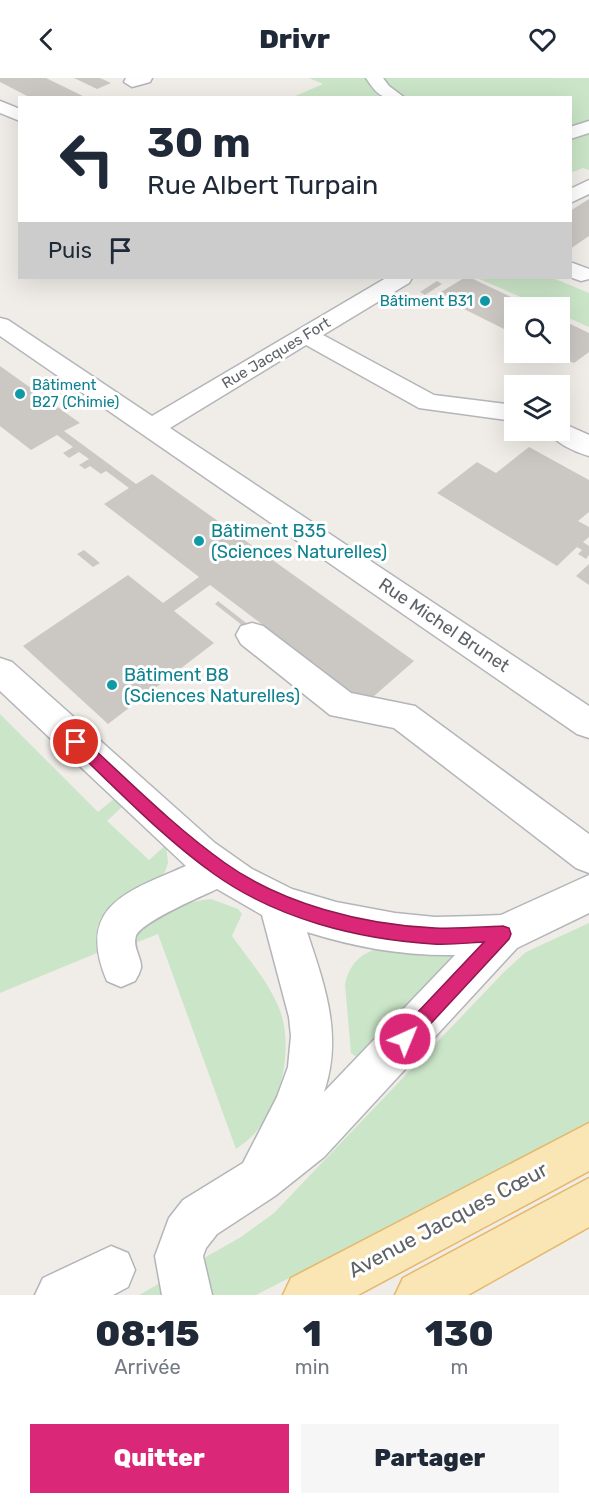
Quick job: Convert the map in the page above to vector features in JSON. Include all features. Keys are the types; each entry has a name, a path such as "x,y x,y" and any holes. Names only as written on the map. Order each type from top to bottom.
{"main road":[{"name":"Avenue Jacques Cœur","path":"308,1295 589,1146"},
{"path":"420,1295 589,1201"}],"street":[{"path":"374,78 383,90 394,96"},
{"path":"0,106 18,115"},
{"path":"572,133 589,126"},
{"name":"Rue Jacques Fort","path":"151,428 399,279"},
{"name":"Rue Michel Brunet","path":"0,325 589,724"},
{"path":"305,335 428,402 504,412"},
{"path":"570,436 589,447"},
{"path":"252,635 342,705 403,716 589,856"},
{"path":"0,671 181,837 220,869 278,902 318,916 366,927 435,936 503,934"},
{"path":"121,967 115,953 119,926 137,909 220,869"},
{"path":"187,1295 179,1256 186,1235 200,1217 259,1180 308,1141 503,934 589,893"},
{"path":"259,1180 302,1092 312,1050 309,1012 278,902"},
{"path":"60,1295 111,1270"}],"green space":[{"path":"309,78 589,78 589,122 572,130 572,96 295,96 323,84"},
{"path":"589,130 589,170 583,168 572,172 572,138"},
{"path":"479,279 555,279 589,293 589,327 570,318 570,297 521,297"},
{"path":"0,714 98,812 116,797 124,805 107,821 149,860 166,845 168,863 164,874 155,886 103,930 97,953 0,993"},
{"path":"211,899 238,909 242,914 232,936 277,1003 286,1044 282,1077 271,1108 252,1136 236,1149 158,934 133,944 144,927 166,912"},
{"path":"589,923 589,1124 256,1295 139,1295 241,1237 274,1213 504,972 526,952"},
{"path":"382,947 463,953 358,1058 351,1053 345,984 350,970 358,960 368,952"}],"building":[{"path":"0,78 46,78 83,96 27,96 0,82"},
{"path":"74,78 100,78 111,83 97,89"},
{"path":"589,199 589,236 572,248 572,210"},
{"name":"Bâtiment B31","path":"462,279 473,279 511,297 504,297 504,329 436,295"},
{"path":"437,281 442,284 425,295 420,292"},
{"path":"570,324 589,333 589,352 574,363 570,361"},
{"path":"0,366 80,423 64,431 136,484 152,474 414,661 366,703 210,585 174,611 214,643 108,724 23,646 128,575 163,603 199,577 104,504 129,488 106,471 101,474 90,466 85,469 79,465 89,459 79,452 69,458 63,453 73,447 57,435 31,450 0,426"},
{"path":"529,447 589,480 589,512 578,521 589,527 589,537 583,542 589,546 589,555 586,559 578,554 582,550 577,547 557,566 437,493 477,462 496,473"},
{"path":"84,550 100,563 93,567 77,554"},
{"path":"589,564 589,585 576,576"},
{"path":"218,601 250,626 247,629 215,604"}],"place":[{"name":"Bâtiment B31","path":"485,301"},
{"name":"Bâtiment B27 (Chimie)","path":"20,394"},
{"name":"Bâtiment B35 (Sciences Naturelles)","path":"199,541"},
{"name":"Bâtiment B8 (Sciences Naturelles)","path":"112,685"}],"route":[{"path":"76,742 220,869 244,885 278,902 318,916 366,927 435,936 503,934 405,1039"}]}
